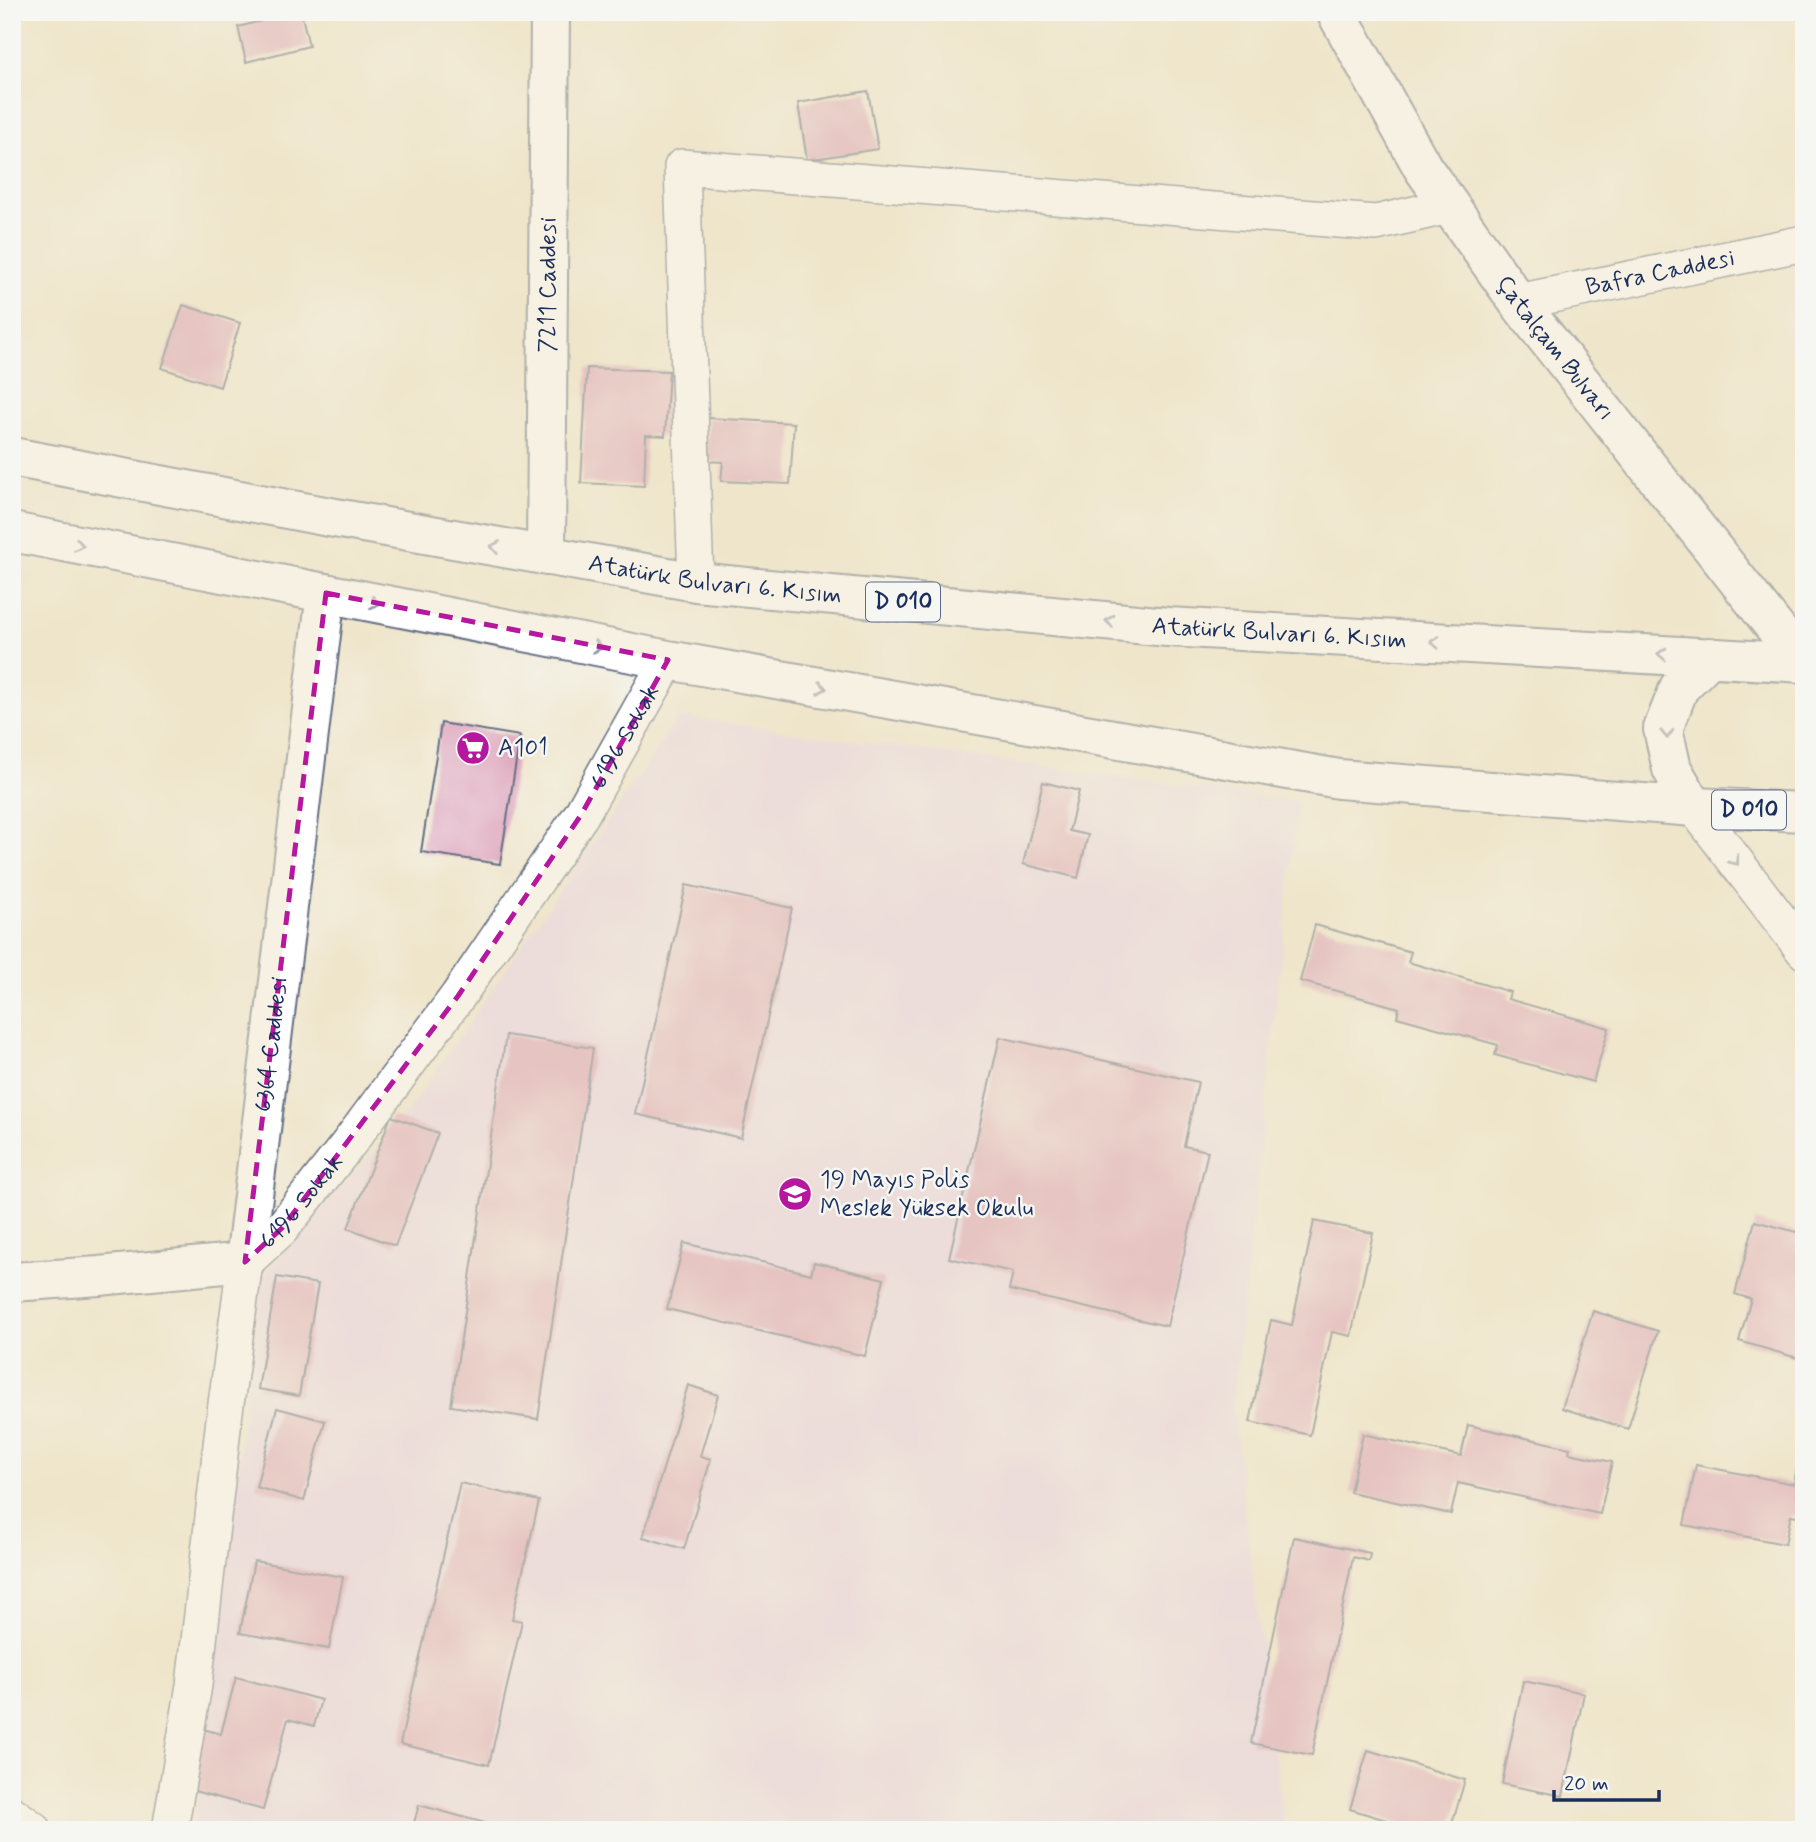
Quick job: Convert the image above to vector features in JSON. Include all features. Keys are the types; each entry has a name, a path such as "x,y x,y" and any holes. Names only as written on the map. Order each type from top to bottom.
{"main road":[{"name":"7211 Caddesi","path":"546,556 550,12"},
{"name":"Çatalçam Bulvarı","path":"1336,12 1423,168 1518,302 1804,663"},
{"name":"Atatürk Bulvarı 6. Kısım","path":"12,457 337,519 696,582 1168,627 1804,663"},
{"name":"D 010","path":"12,532 668,660 1339,779 1693,807 1804,812"},
{"name":"6364 Caddesi","path":"245,1262 326,593"},
{"path":"1693,807 1672,769 1663,729 1679,688 1710,657"},
{"path":"12,1282 245,1262"}],"street":[{"path":"696,582 682,167 1376,223 1450,206"},
{"name":"Bafra Caddesi","path":"1518,302 1804,243"},
{"name":"6196 Sokak","path":"170,1830 194,1685 245,1262 282,1228 458,996 581,816 668,660"},
{"path":"1693,807 1804,951"},
{"path":"12,1814 34,1830"}],"highlighted area":[{"path":"326,593 668,660 581,815 458,996 282,1228 245,1262"}],"shaded area":[{"name":"19 Mayıs Polis Meslek Yüksek Okulu","path":"679,717 1298,802 1232,1407 1284,1830 192,1830 260,1279 409,1110"}],"building":[{"path":"301,12 309,46 246,62 238,27"},
{"path":"868,91 878,149 807,160 798,103"},
{"path":"183,305 240,323 220,387 162,368"},
{"path":"587,368 669,371 665,436 646,435 644,486 581,483"},
{"path":"708,418 794,423 790,484 721,481 723,462 706,461"},
{"path":"441,723 520,736 500,864 421,852"},
{"path":"1043,782 1079,791 1069,831 1088,835 1078,878 1023,864"},
{"path":"686,885 792,908 741,1138 635,1114"},
{"path":"1315,925 1411,952 1408,962 1510,992 1508,999 1609,1028 1593,1082 1495,1055 1498,1045 1397,1017 1399,1008 1300,981"},
{"path":"506,1035 593,1048 538,1419 451,1406"},
{"path":"1000,1037 1198,1082 1184,1146 1208,1151 1167,1326 1009,1290 1013,1272 949,1258"},
{"path":"391,1116 438,1133 395,1246 348,1228"},
{"path":"1314,1221 1373,1233 1351,1336 1332,1332 1310,1435 1250,1422 1271,1320 1292,1325"},
{"path":"1755,1221 1804,1234 1804,1360 1739,1341 1751,1299 1735,1294"},
{"path":"684,1243 811,1274 814,1262 884,1279 865,1356 667,1309"},
{"path":"277,1277 318,1284 299,1396 258,1389"},
{"path":"1593,1311 1658,1331 1628,1429 1562,1408"},
{"path":"688,1385 718,1395 700,1456 711,1459 684,1549 643,1537"},
{"path":"277,1408 325,1421 304,1501 256,1487"},
{"path":"1468,1425 1570,1448 1569,1453 1612,1462 1600,1514 1458,1483 1451,1514 1350,1492 1363,1434 1461,1456"},
{"path":"1799,1455 1804,1456 1804,1517 1791,1515 1785,1544 1684,1525 1696,1465 1794,1484"},
{"path":"460,1483 539,1501 512,1619 522,1621 489,1765 400,1744"},
{"path":"1294,1537 1370,1553 1369,1561 1353,1557 1312,1755 1251,1743"},
{"path":"254,1561 343,1577 329,1649 240,1633"},
{"path":"236,1677 321,1700 314,1726 288,1719 263,1810 187,1789 203,1729 221,1734"},
{"path":"1523,1681 1584,1693 1563,1796 1502,1784"},
{"path":"1368,1750 1465,1780 1450,1830 1419,1830 1350,1809"},
{"path":"419,1805 507,1829 507,1830 412,1830"}],"place":[{"name":"A101","path":"473,748"},
{"name":"19 Mayıs Polis Meslek Yüksek Okulu","path":"795,1194"}]}
